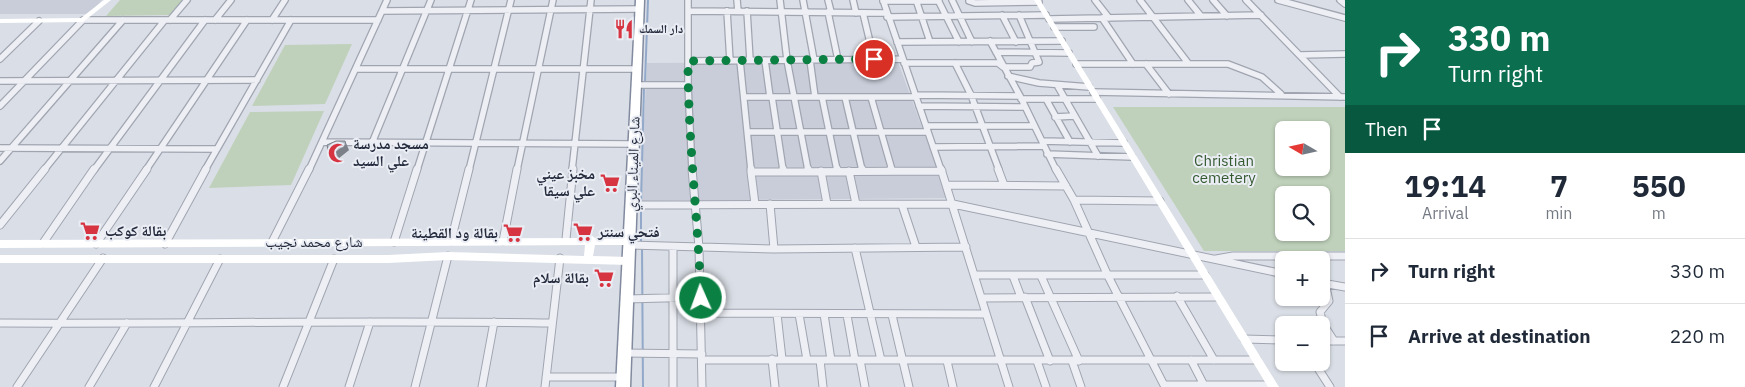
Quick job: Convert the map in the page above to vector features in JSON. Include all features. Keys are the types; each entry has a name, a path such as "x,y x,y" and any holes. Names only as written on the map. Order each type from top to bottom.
{"highway":[{"name":"شارع الميناء البري","path":"623,382 639,5"}],"main road":[{"path":"0,21 83,20 108,0"},
{"path":"1038,1 1273,386"},
{"name":"شارع محمد نجيب","path":"0,244 566,239 629,243"},
{"path":"588,258 591,240"},
{"name":"شارع محمد نجيب","path":"0,259 334,259 448,256 628,260"}],"street":[{"path":"0,225 116,81 167,20 187,0"},
{"path":"215,20 230,0"},
{"path":"272,20 285,0"},
{"path":"272,242 323,142 387,0"},
{"path":"372,143 431,0"},
{"path":"394,242 471,0"},
{"path":"451,241 511,0"},
{"path":"503,241 524,144 537,69 554,0"},
{"path":"566,239 574,143 591,0"},
{"path":"688,0 688,85 694,204 700,247 702,387"},
{"path":"737,0 738,11"},
{"path":"780,0 787,60 808,171"},
{"path":"803,0 818,97 829,132 837,171"},
{"path":"828,0 838,60"},
{"path":"853,0 856,13"},
{"path":"959,42 938,0 883,1 953,204 1009,387"},
{"path":"952,0 972,42"},
{"path":"1095,0 1109,18"},
{"path":"1140,0 1188,63"},
{"path":"1188,0 1201,16"},
{"path":"1213,0 1227,16"},
{"path":"1246,0 1343,97"},
{"path":"1278,0 1345,18"},
{"path":"1340,0 1345,4"},
{"path":"916,1 930,42"},
{"path":"969,1 975,3 1038,1"},
{"path":"993,1 1016,42"},
{"path":"382,10 590,10 639,5"},
{"path":"727,11 730,61"},
{"path":"688,12 830,12 946,17 1019,15 1094,27 1088,18"},
{"path":"746,12 750,60"},
{"path":"863,13 874,59"},
{"path":"688,61 874,59 998,63 1003,67 1030,67 1032,63 1039,62 1019,15"},
{"path":"1050,20 1261,15"},
{"path":"1102,18 1133,64"},
{"path":"0,106 83,20 378,20"},
{"path":"0,161 123,20"},
{"path":"43,243 109,148 205,20"},
{"path":"96,244 247,20"},
{"path":"165,244 291,20"},
{"path":"0,59 38,21"},
{"path":"897,42 1062,42"},
{"path":"990,42 1020,97 1047,154 1074,200 1108,276 1164,386 1273,386"},
{"path":"1003,42 1008,53"},
{"path":"996,52 1068,53"},
{"path":"1300,55 1345,54"},
{"path":"764,60 783,171"},
{"path":"740,61 756,204"},
{"path":"955,63 972,95 1004,185"},
{"path":"1076,64 1228,64 1262,77 1281,94"},
{"path":"1146,64 1168,94"},
{"path":"356,69 637,69"},
{"path":"1008,76 1093,93 1281,94 1343,97"},
{"path":"0,81 256,80"},
{"path":"636,85 688,85"},
{"path":"1057,85 1098,156"},
{"path":"744,97 972,95 1065,99 1093,93"},
{"path":"845,97 862,171"},
{"path":"871,97 892,170"},
{"path":"1046,99 1070,142"},
{"path":"919,106 1025,107"},
{"path":"1055,117 1074,116"},
{"path":"748,132 881,132 983,126 1034,126"},
{"path":"323,142 634,144"},
{"path":"934,147 991,147 1070,142 1124,143"},
{"path":"0,148 217,149"},
{"path":"1047,154 1132,157"},
{"path":"821,171 827,204"},
{"path":"849,171 856,204"},
{"path":"751,172 942,171"},
{"path":"946,184 1066,186"},
{"path":"1074,200 1160,202"},
{"path":"770,204 774,249"},
{"path":"631,205 953,204 1275,272"},
{"path":"902,205 916,248"},
{"path":"629,243 673,247 774,249 966,247"},
{"path":"673,247 674,387"},
{"path":"855,248 881,360"},
{"path":"414,387 448,256"},
{"path":"1211,259 1233,256 1345,256"},
{"path":"16,387 103,258"},
{"path":"545,387 560,258"},
{"path":"154,387 220,259"},
{"path":"283,387 334,259"},
{"path":"976,275 1205,275"},
{"path":"1013,276 1050,361"},
{"path":"1041,276 1075,361 1081,387"},
{"path":"1330,285 1345,288"},
{"path":"1177,296 1214,360"},
{"path":"982,298 1218,296"},
{"path":"627,299 701,298"},
{"path":"1324,306 1320,312 1321,318 1334,341"},
{"path":"701,313 986,314"},
{"path":"777,314 782,359"},
{"path":"799,314 807,360"},
{"path":"824,314 832,360"},
{"path":"846,315 865,387"},
{"path":"892,315 909,387"},
{"path":"0,323 187,324 432,321 552,323"},
{"path":"349,387 370,322"},
{"path":"482,387 494,322"},
{"path":"90,387 127,323"},
{"path":"1244,339 1275,340"},
{"path":"1330,341 1345,341"},
{"path":"624,353 674,353 702,357 807,360 1257,360"},
{"path":"772,359 775,387"},
{"path":"820,360 823,387"},
{"path":"1191,360 1204,386"},
{"path":"946,361 953,387"},
{"path":"1037,361 1046,387"},
{"path":"1320,371 1330,387"},
{"path":"546,377 623,382"}],"shaded area":[{"path":"0,0 102,0 89,14 0,14"},
{"path":"898,62 948,198 640,201 647,63"}],"green space":[{"path":"120,0 182,0 171,15 106,16"},
{"path":"352,44 325,104 252,106 285,45"},
{"name":"Christian cemetery","path":"1113,107 1345,107 1345,251 1204,251"},
{"path":"324,111 291,185 209,188 250,112"}],"building":[{"path":"336,141 345,141 346,145 336,152 328,150 327,145"}],"waterway":[{"path":"645,82 648,0"},
{"path":"641,202 644,87"},
{"path":"641,207 641,242"},
{"path":"642,247 643,387"}],"place":[{"name":"دار السمك","path":"624,29"},
{"name":"مسجد مدرسة علي السيد","path":"338,153"},
{"name":"مخبز عيني علي سيقا","path":"610,183"},
{"name":"بقالة كوكب","path":"90,231"},
{"name":"فتحي سنتر","path":"583,232"},
{"name":"بقالة ود القطينة","path":"513,233"},
{"name":"بقالة سلام","path":"604,278"}],"route":[{"path":"701,298 700,247 694,204 688,61 874,59"}]}
